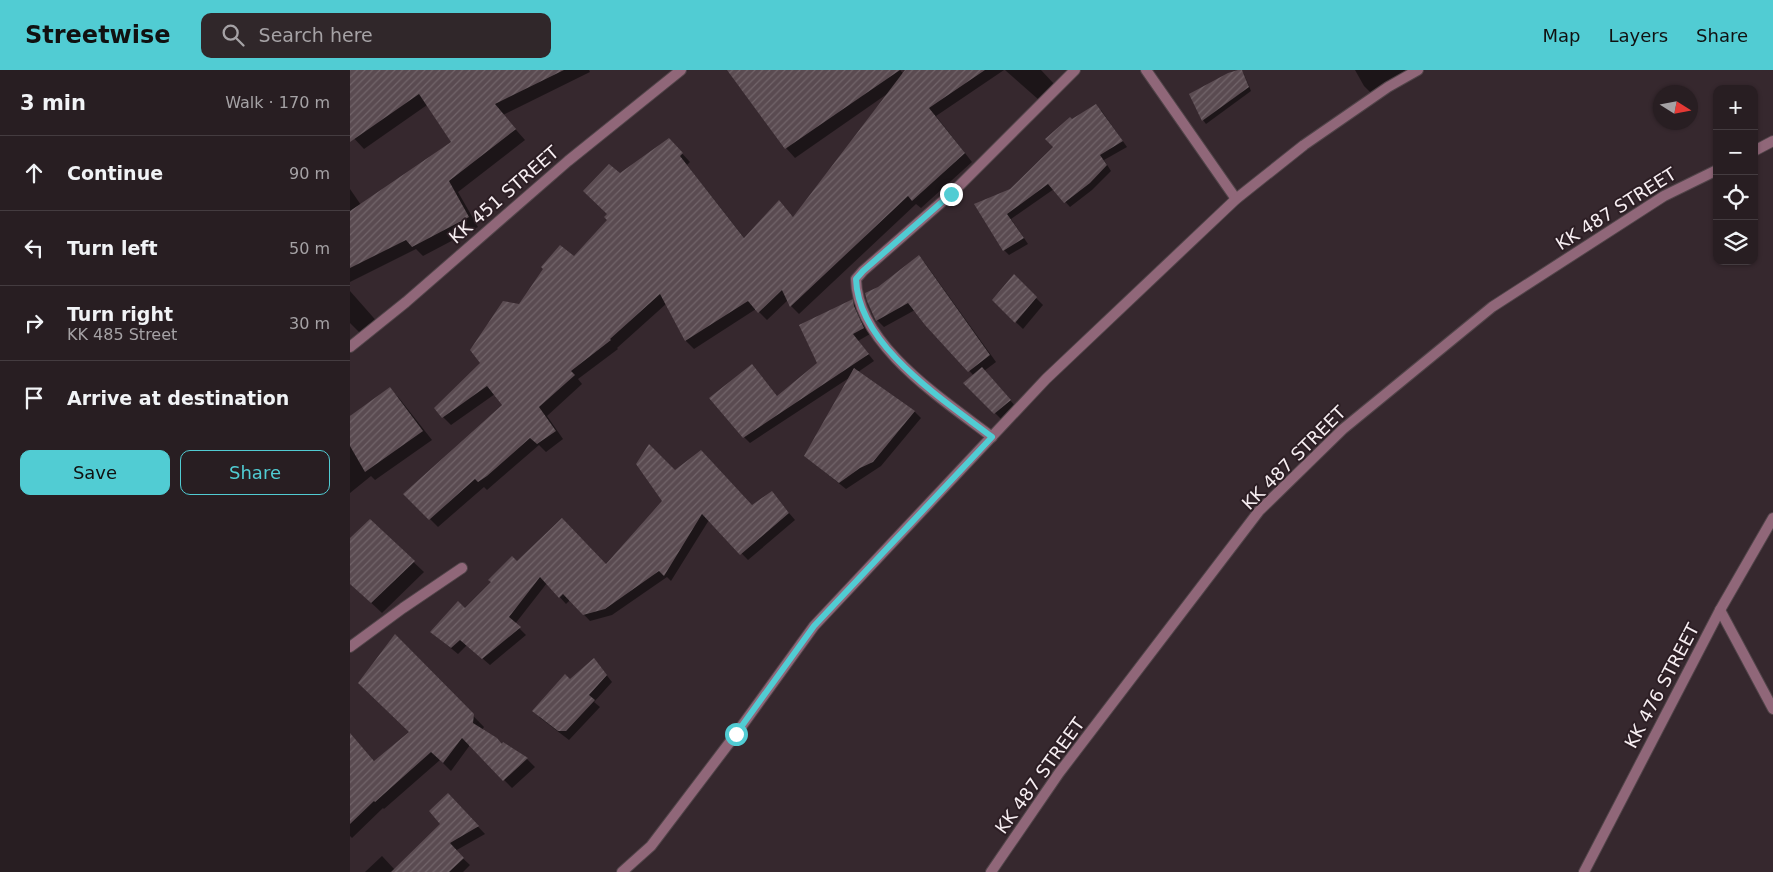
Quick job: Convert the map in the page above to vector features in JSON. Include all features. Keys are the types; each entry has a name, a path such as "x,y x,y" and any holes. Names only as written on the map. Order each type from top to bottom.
{"street":[{"name":"KK 451 STREET","path":"350,348 406,302 568,161 680,70"},
{"path":"992,437 905,369 884,346 858,298 856,279 951,194 1076,70"},
{"path":"1146,70 1236,199"},
{"path":"622,872 650,846 736,734 814,626 1046,379 1236,199 1304,145 1388,87 1418,70"},
{"path":"1758,149 1773,141"},
{"name":"KK 487 STREET","path":"991,872 1059,772 1259,511 1343,429 1492,307 1664,196 1713,172"},
{"name":"KK 476 STREET","path":"1584,872 1720,610 1773,518"},
{"path":"350,648 403,608 462,568"},
{"path":"1720,610 1773,709"}],"building":[{"path":"350,70 564,70 495,104 516,129 449,181 469,217 412,247 406,240 350,268 350,211 451,142 419,94 350,142"},
{"path":"727,70 900,70 785,149"},
{"path":"905,70 985,70 929,108 965,153 912,201 908,196 790,307 782,290 758,313 748,301 685,341 660,294 611,340 571,371 575,375 539,407 556,431 537,444 530,438 487,476 478,482 475,479 429,520 403,494 502,405 487,386 442,418 434,408 480,363 470,350 503,301 519,304 543,269 541,267 560,245 574,256 607,220 604,217 607,214 583,191 609,164 620,173 669,138 683,153 680,156 744,238 779,200 793,217"},
{"path":"1242,70 1249,87 1202,121 1189,94 1228,73"},
{"path":"1096,104 1123,141 1100,155 1107,165 1090,183 1064,203 1048,184 1007,214 1024,238 1003,251 974,204 1010,189 1053,147 1045,139 1070,117 1072,119"},
{"path":"919,255 990,355 968,372 925,325 908,303 876,321 867,301 865,293 878,287"},
{"path":"1014,274 1037,297 1015,323 992,300"},
{"path":"853,299 854,306 864,328 853,334 869,354 743,438 709,398 752,364 777,396 817,363 799,325"},
{"path":"982,367 1011,400 994,414 963,383"},
{"path":"854,368 915,411 873,462 860,468 839,483 804,456"},
{"path":"390,387 423,431 365,472 350,446 350,416"},
{"path":"649,444 675,470 701,450 752,505 772,491 789,513 740,555 702,514 664,576 659,571 605,609 583,615 563,594 559,598 540,577 509,617 521,627 482,659 460,640 451,648 430,632 458,601 465,608 491,582 488,580 512,556 517,561 562,518 606,564 662,501 636,464"},
{"path":"370,519 415,561 371,603 350,584 350,538"},
{"path":"395,634 474,714 473,723 497,738 502,744 503,742 528,758 503,781 462,738 443,763 431,752 350,824 350,733 374,761 409,732 358,683"},
{"path":"594,658 607,675 589,695 595,700 566,731 558,731 532,711 565,674 570,679"},
{"path":"448,793 479,826 450,843 464,858 449,872 391,872 440,824 429,811"}],"route":[{"path":"736,734 814,626 992,437 905,369 884,346 858,298 856,279 863,271 951,194"}]}
